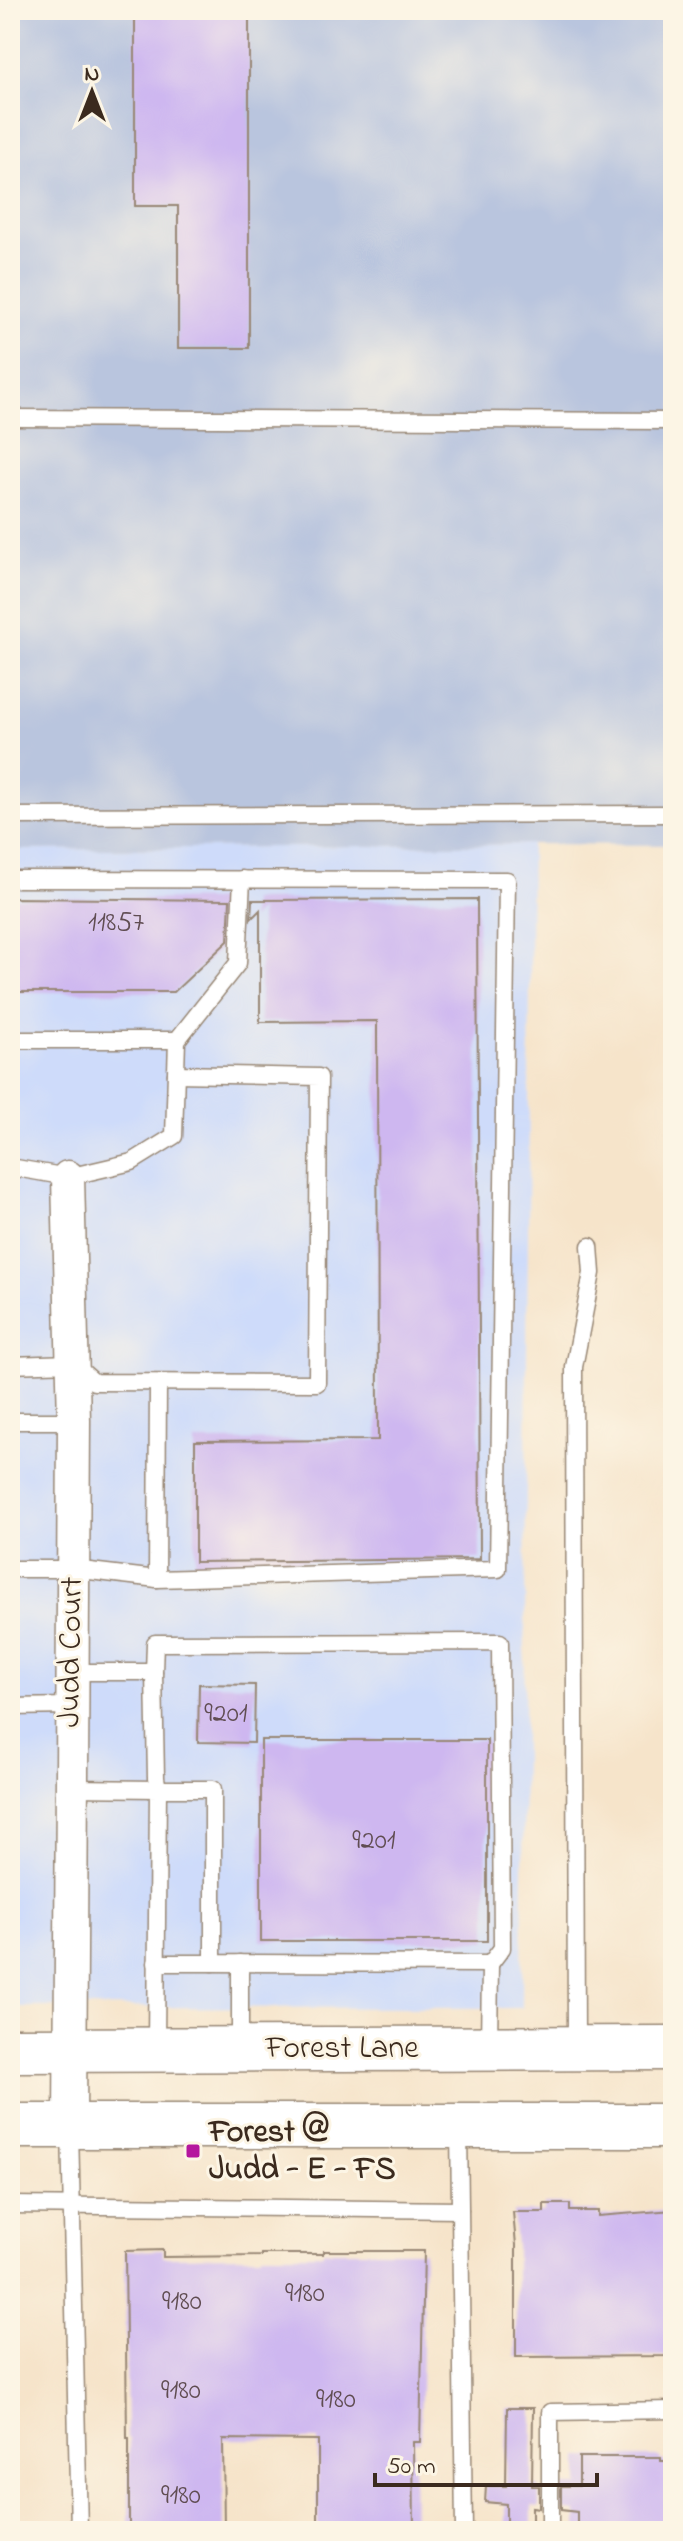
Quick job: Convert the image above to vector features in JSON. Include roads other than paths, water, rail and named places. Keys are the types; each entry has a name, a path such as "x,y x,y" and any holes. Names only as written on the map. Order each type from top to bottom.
{"main road":[{"name":"Forest Lane","path":"10,2050 673,2048"},
{"path":"10,2126 673,2126"}],"street":[{"name":"Judd Court","path":"68,1177 74,1421 70,2127"}],"lane":[{"path":"10,418 673,421"},
{"path":"10,816 673,814"},
{"path":"10,879 507,880 498,1569 157,1579 73,1569 10,1569"},
{"path":"10,1167 68,1177 132,1162 174,1136 177,1040 238,963 242,879"},
{"path":"10,1040 177,1040"},
{"path":"10,1365 72,1363 94,1382 317,1383 319,1077 176,1074"},
{"path":"576,2048 574,1367 592,1273 590,1246"},
{"path":"157,1579 158,1383"},
{"path":"10,1421 74,1421"},
{"path":"156,2049 158,1789 155,1643 500,1642 502,1948 490,1964 489,2049"},
{"path":"72,1672 154,1672"},
{"path":"10,1707 72,1706"},
{"path":"71,1788 213,1789 213,1963"},
{"path":"156,1963 490,1964"},
{"path":"240,1963 240,2049"},
{"path":"459,2126 464,2531"},
{"path":"70,2127 79,2531"},
{"path":"10,2205 460,2210"},
{"path":"550,2531 550,2412 673,2410"}],"place":[{"name":"Forest @ Judd - E - FS","path":"193,2151"}]}
